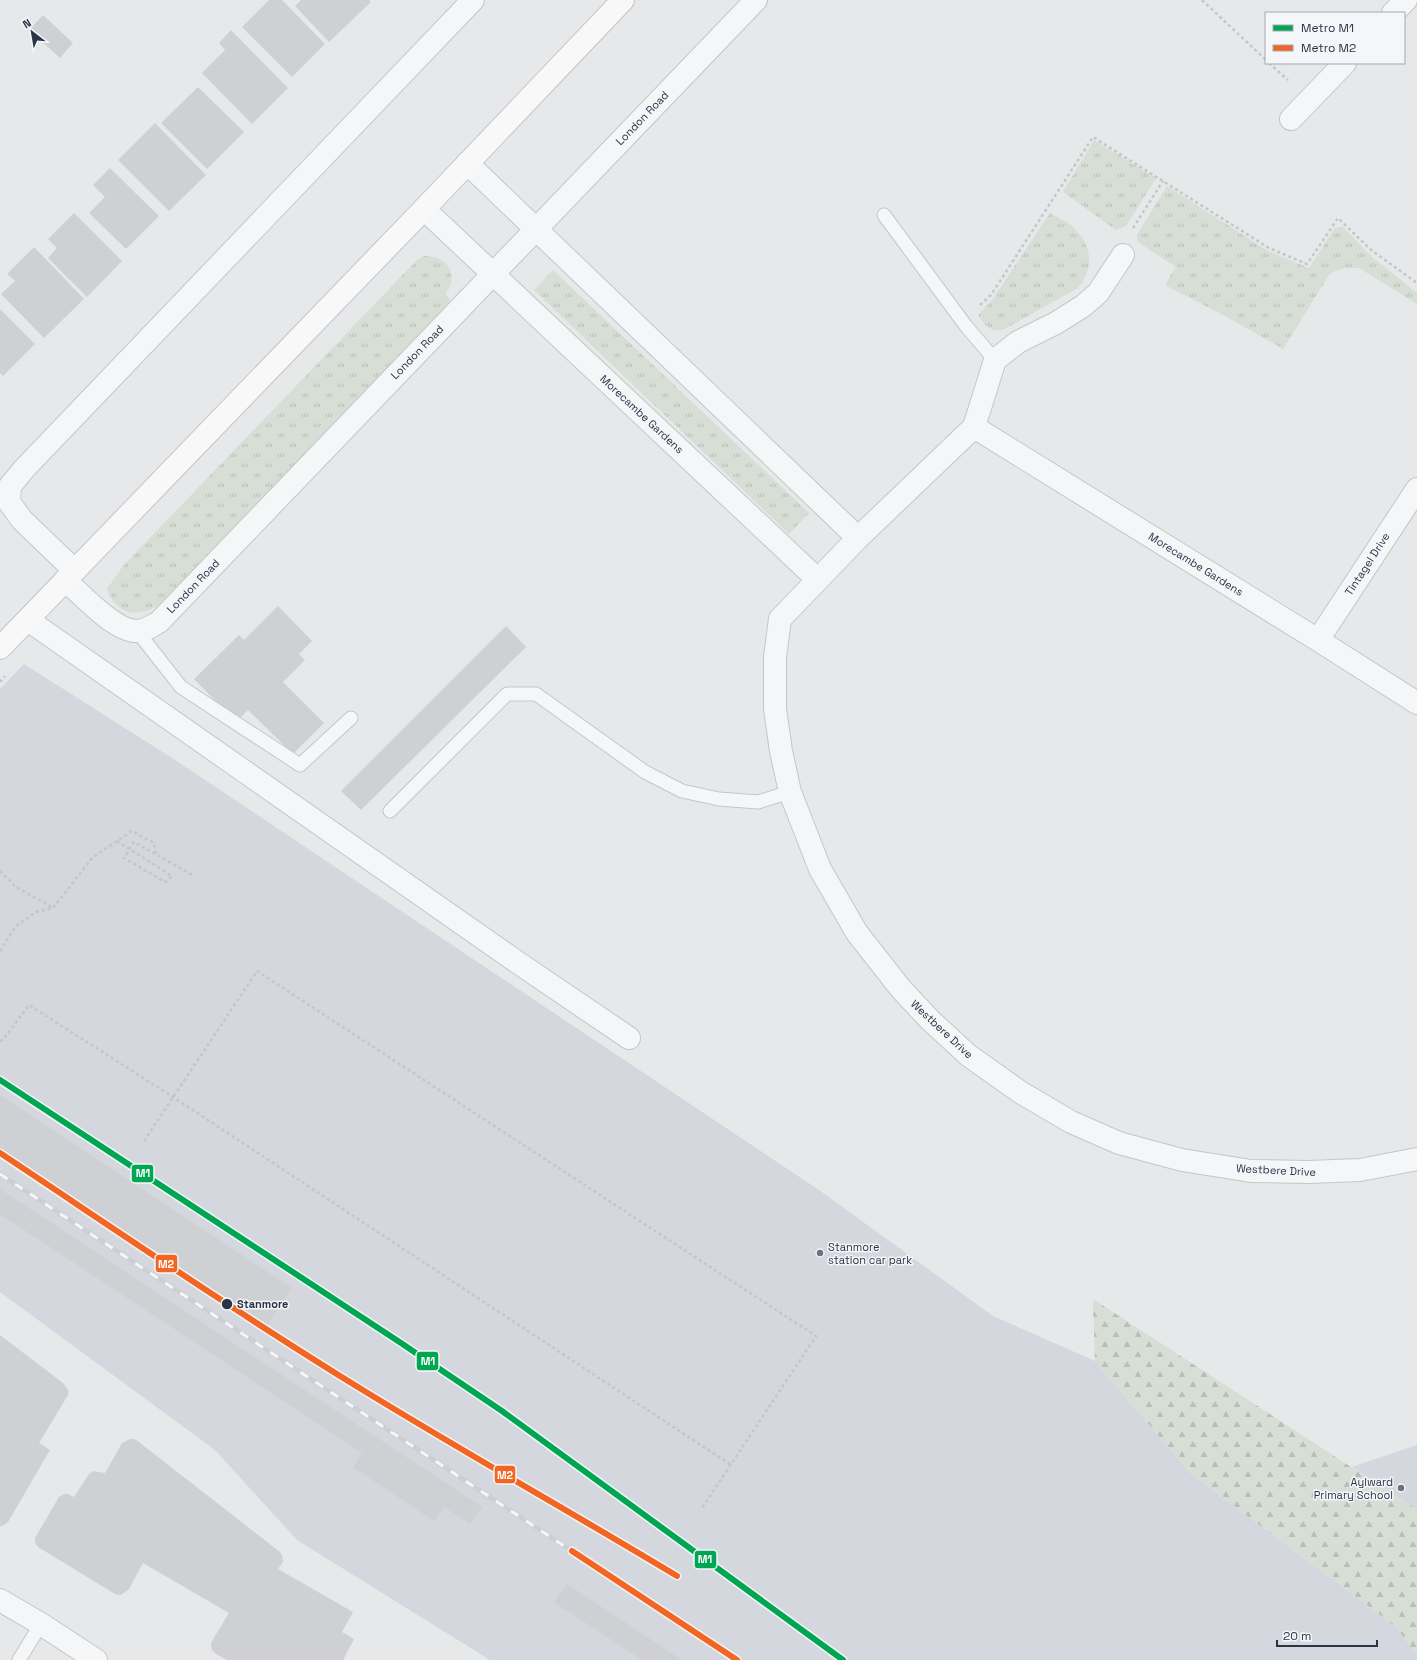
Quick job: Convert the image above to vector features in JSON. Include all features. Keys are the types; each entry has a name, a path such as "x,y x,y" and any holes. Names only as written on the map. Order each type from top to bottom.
{"main road":[{"path":"0,648 424,209 623,0"}],"street":[{"path":"137,631 126,629 114,623 70,575 22,520 9,502 10,486 24,469 473,0"},
{"name":"London Road","path":"137,631 146,630 158,622 756,0"},
{"path":"1394,12 1406,0"},
{"path":"1291,119 1344,64"},
{"path":"467,163 858,538"},
{"name":"Morecambe Gardens","path":"424,209 817,579"},
{"path":"817,579 974,427 995,360 1018,342 1056,323 1098,293 1123,255"},
{"name":"Morecambe Gardens","path":"974,427 1417,703"},
{"name":"Tintagel Drive","path":"1318,640 1417,489"},
{"name":"Westbere Drive","path":"817,579 780,619 775,657 775,709 781,751 790,792 820,869 857,933 901,989 930,1020 968,1055 1020,1092 1071,1122 1120,1143 1182,1160 1251,1171 1309,1172 1360,1170 1417,1159"},
{"path":"28,620 517,962 629,1038"},
{"path":"0,1600 41,1624 96,1660"}],"lane":[{"path":"884,215 962,321 995,360"},
{"path":"137,631 181,687 300,765 351,718"},
{"path":"390,811 507,694 536,694 645,772 682,791 719,799 758,802 790,792"},
{"path":"19,1660 41,1624"}],"path":[{"path":"1202,0 1265,59"},
{"path":"962,321 991,295 1093,137 1269,248 1307,264 1338,218 1370,250 1417,283"},
{"path":"1123,255 1131,230 1163,181"},
{"path":"0,951 16,926 36,912 53,908 93,858 132,831 154,843 156,855"},
{"path":"117,841 129,849 135,853 148,860 172,876 165,882 124,858 128,852 131,847 134,842 194,876"},
{"path":"0,872 16,887 53,908"},
{"path":"144,1141 256,972 816,1336 702,1508"},
{"path":"0,1041 3,1040 29,1005 173,1097 731,1465"}],"shaded area":[{"path":"24,664 172,758 819,1190 993,1316 1095,1361 1191,1474 1395,1626 1417,1655 1417,1660 490,1660 297,1540 215,1450 0,1292 0,689"},
{"name":"Aylward Primary School","path":"1417,1445 1417,1510 1352,1467"}],"green space":[{"path":"1094,140 1156,178 1126,226 1116,230 1063,192"},
{"path":"1167,186 1268,251 1309,268 1335,228 1343,227 1371,256 1417,293 1417,304 1359,268 1345,268 1335,271 1329,275 1283,349 1225,316 1165,285 1176,267 1138,242 1137,235"},
{"path":"1050,213 1072,226 1084,241 1089,256 1089,264 1083,280 1078,288 1003,330 991,329 985,325 978,315 993,299"},
{"path":"424,256 430,256 440,260 445,263 451,271 452,277 450,287 445,294 451,301 158,606 150,610 135,613 128,612 116,604 111,598 107,589 123,566 416,261"},
{"path":"553,270 809,513 789,534 534,290"},
{"path":"1093,1299 1417,1510 1417,1655 1395,1626 1191,1474 1095,1361"}],"building":[{"path":"269,0 282,0 325,44 292,77 242,27"},
{"path":"301,0 369,0 371,2 329,42 295,6"},
{"path":"43,15 73,43 60,58 29,30"},
{"path":"231,30 288,88 252,124 202,73 225,50 219,43"},
{"path":"198,87 244,132 207,169 161,123"},
{"path":"155,123 206,175 169,211 118,160"},
{"path":"110,168 159,216 126,249 89,213 105,197 93,185"},
{"path":"74,213 122,261 87,297 48,258 57,248 48,239"},
{"path":"34,247 84,299 44,338 1,294 15,281 7,274"},
{"path":"0,309 35,344 3,376 0,373"},
{"path":"278,606 312,641 299,654 305,660 283,682 324,723 293,754 248,710 236,722 194,679 239,635 244,640"},
{"path":"506,626 526,647 361,810 341,791"},
{"path":"0,1095 292,1288 266,1327 0,1152"},
{"path":"0,1189 482,1507 470,1524 444,1507 434,1521 353,1467 362,1453 0,1214"},
{"path":"0,1335 63,1383 68,1390 68,1395 39,1443 50,1450 8,1522 2,1526 0,1526"},
{"path":"130,1439 135,1439 280,1552 283,1562 278,1569 353,1612 342,1632 354,1639 343,1660 227,1660 216,1654 212,1650 211,1645 229,1613 143,1563 129,1589 121,1595 115,1594 38,1547 35,1543 35,1538 59,1497 64,1494 68,1494 74,1497 89,1474 93,1471 105,1473 122,1443"},
{"path":"567,1584 682,1660 642,1660 554,1602"}],"railway":[{"path":"0,1080 184,1201"},
{"path":"0,1153 145,1249"},
{"path":"0,1174 737,1660"}],"metro line":[{"name":"M1","path":"0,1080 502,1411 843,1660"},
{"name":"M2","path":"0,1153 182,1274 366,1392 677,1576"},
{"name":"M2","path":"572,1551 737,1660"}],"place":[{"name":"Stanmore station car park","path":"820,1253"},
{"name":"Stanmore","path":"227,1304"},
{"name":"Aylward Primary School","path":"1401,1488"}]}
